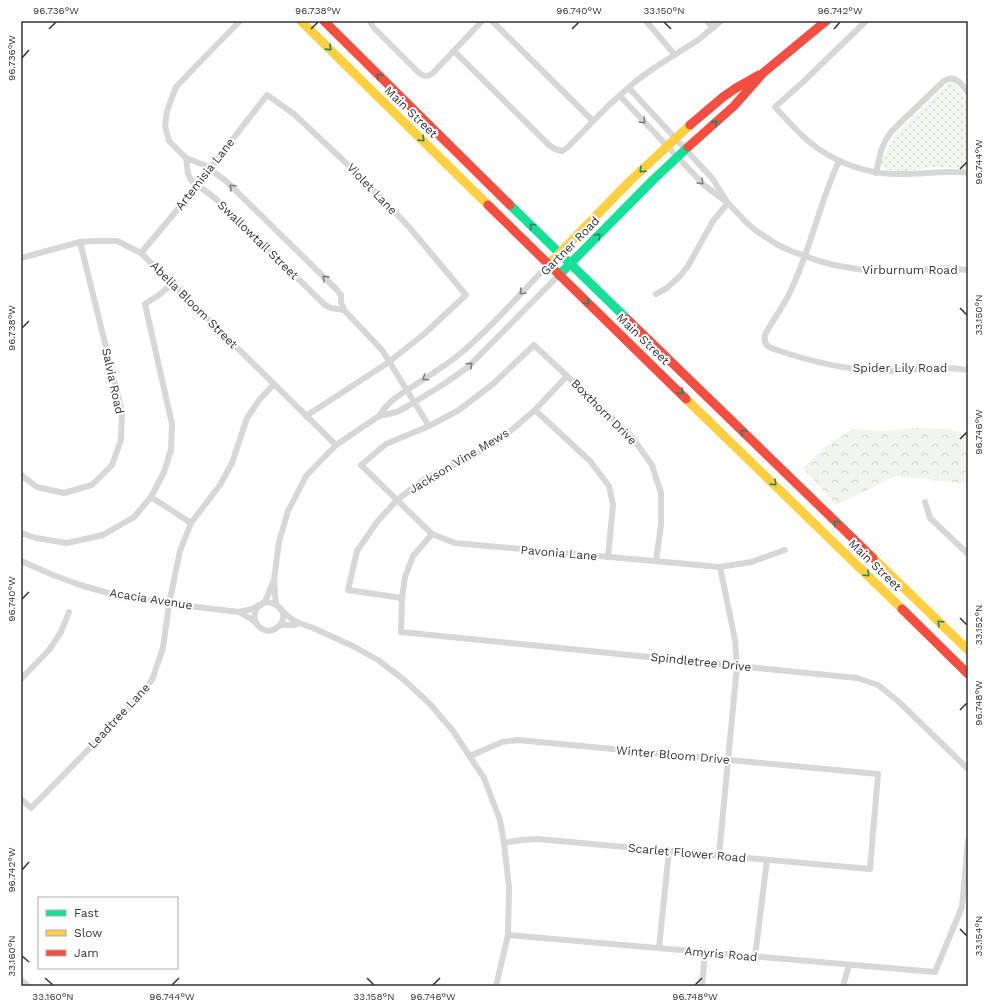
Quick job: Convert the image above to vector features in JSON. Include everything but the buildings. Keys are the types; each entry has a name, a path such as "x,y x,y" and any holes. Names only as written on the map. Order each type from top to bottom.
{"main road":[{"name":"Main Street","path":"301,21 968,674"},
{"name":"Main Street","path":"324,21 570,263 968,650"},
{"name":"Gartner Road","path":"560,274 677,157 734,106 763,73 826,21"},
{"name":"Gartner Road","path":"549,264 667,146 723,97 763,73"}],"street":[{"name":"Swallowtail Street","path":"240,21 176,87 167,111 165,126 169,141 186,158 194,162 199,162 226,181 336,289 341,295 341,302 344,310 382,350 430,426"},
{"path":"370,21 373,27 417,71 425,76 431,75 482,21"},
{"path":"492,21 593,122"},
{"path":"646,21 675,55"},
{"path":"708,21 713,28"},
{"path":"454,51 549,145 558,150 568,147 628,88 654,68 698,40 721,21"},
{"path":"866,21 775,107 809,141 822,151 839,161 857,168 876,172 903,174 943,171 968,172"},
{"path":"876,172 882,147 895,127 944,81 952,78 960,83 968,93"},
{"name":"Virburnum Road","path":"628,88 712,178 728,204"},
{"name":"Artemisia Lane","path":"141,253 198,184 267,95"},
{"name":"Violet Lane","path":"267,95 294,114 363,179 409,227 466,295 424,334 389,362"},
{"name":"Virburnum Road","path":"620,96 704,185 728,204 762,236 785,249 834,265 868,271 903,272 944,268 968,270"},
{"name":"Swallowtail Street","path":"186,158 188,174 191,180 216,199 325,305 331,308 344,310"},
{"path":"804,256 839,161"},
{"path":"656,294 668,288 684,271 713,221 728,204"},
{"name":"Abelia Bloom Street","path":"21,258 80,242 96,241 117,241 141,253 336,445"},
{"name":"Salvia Road","path":"21,476 37,487 64,493 92,485 112,465 121,440 122,412 80,242"},
{"name":"Spider Lily Road","path":"804,256 791,291 764,337 768,346 828,365 850,368 893,371 941,368 968,370"},
{"name":"Gartner Road","path":"274,580 279,542 288,511 306,476 336,445 379,416 389,402 399,394 445,365 474,342 549,264"},
{"name":"Gartner Road","path":"379,416 396,412 414,402 444,384 468,366 560,274"},
{"path":"21,533 36,538 67,543 103,534 134,517 151,497 164,472 171,450 172,424 145,304 172,284"},
{"name":"Boxthorn Drive","path":"430,426 458,410 493,384 534,345 632,438 652,465 661,493 660,524 656,561"},
{"path":"306,416 389,362"},
{"name":"Jackson Vine Mews","path":"402,598 348,590 357,551 376,522 397,500 426,478 471,457 501,439 535,410 567,376"},
{"name":"Leadtree Lane","path":"21,799 31,808 134,703 152,680 163,648 169,604 180,551 191,523 220,485 232,463 247,418 260,399 274,384"},
{"path":"535,410 590,461 609,486 613,506 608,557"},
{"name":"Pavonia Lane","path":"430,426 386,444 361,465 432,534 455,543 720,567 750,562 785,550"},
{"path":"151,497 191,523"},
{"path":"925,502 930,518 968,554"},
{"path":"402,598 405,577 413,556 432,534"},
{"name":"Acacia Avenue","path":"21,561 80,585 130,599 239,612"},
{"path":"719,856 737,666 735,640 720,567"},
{"path":"258,625 254,614 262,604 274,580"},
{"path":"274,580 278,607 283,614 281,625"},
{"name":"Spindletree Drive","path":"402,598 401,632 857,678 878,685 898,701 968,768"},
{"path":"239,612 252,609 262,604 271,603 293,620 353,646 378,660 403,679 430,704 453,731 484,778 500,820 504,843 509,887 508,935 496,986"},
{"path":"21,679 49,650 61,632 69,612"},
{"path":"239,612 251,618 261,628 266,630 272,630 281,625 294,625 299,623"},
{"name":"Winter Bloom Drive","path":"470,756 502,742 518,740 878,774 870,869"},
{"name":"Scarlet Flower Road","path":"504,843 536,839 870,869"},
{"name":"Amyris Road","path":"508,935 934,972 962,907 968,840"},
{"path":"659,948 669,851"},
{"path":"755,957 767,860"},
{"path":"702,986 705,952"},
{"path":"843,986 849,965"},
{"path":"21,980 28,986"}],"green space":[{"path":"949,83 954,83 968,101 968,169 936,167 906,171 886,170 882,166 881,162 895,135"},
{"path":"914,428 948,429 968,434 968,484 896,476 836,505 803,468 826,446 853,429 887,431"}],"traffic: fast":[{"path":"559,275 654,179 688,147"},
{"path":"510,205 627,319"}],"traffic: slow":[{"path":"301,21 488,205"},
{"path":"549,264 630,181 690,125"},
{"path":"686,399 902,609"},
{"path":"873,558 968,650"}],"traffic: jam":[{"path":"324,21 510,205"},
{"path":"688,147 734,106 763,73 826,21"},
{"path":"690,125 723,97 759,75"},
{"path":"488,205 686,399"},
{"path":"627,319 873,558"},
{"path":"902,609 968,674"}]}
